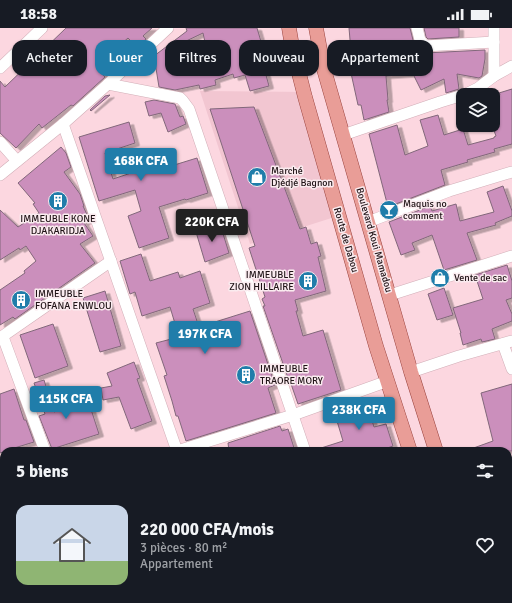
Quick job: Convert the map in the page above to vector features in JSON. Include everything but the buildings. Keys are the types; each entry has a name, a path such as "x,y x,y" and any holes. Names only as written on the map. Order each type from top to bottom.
{"main road":[{"name":"Route de Dabou","path":"289,28 305,97 376,346 409,447"},
{"name":"Boulevard Koui Mamadou","path":"316,28 323,66 411,372 435,447"}],"street":[{"path":"0,68 42,28"},
{"path":"0,175 63,124 168,28"},
{"path":"417,28 420,40 425,46 494,42"},
{"path":"494,28 494,76"},
{"path":"478,88 494,76 512,66"},
{"path":"108,84 180,98 189,109 304,447"},
{"path":"344,135 456,97"},
{"path":"63,124 176,447"},
{"path":"0,142 17,161"},
{"path":"368,222 449,191 512,172"},
{"path":"390,295 512,256"},
{"path":"43,447 1,338 111,261"},
{"path":"411,372 507,342 512,370"},
{"path":"190,447 293,415 388,381"}],"shaded area":[{"path":"200,91 309,92 344,214 250,244"}],"place":[{"name":"Marché Djédjé Bagnon","path":"257,177"},
{"name":"IMMEUBLE KONE DJAKARIDJA","path":"58,201"},
{"name":"Maquis no comment","path":"389,210"},
{"name":"Vente de sac","path":"440,278"},
{"name":"IMMEUBLE ZION HILLAIRE","path":"308,281"},
{"name":"IMMEUBLE FOFANA ENWLOU","path":"21,300"},
{"name":"IMMEUBLE TRAORE MORY","path":"246,375"}]}
